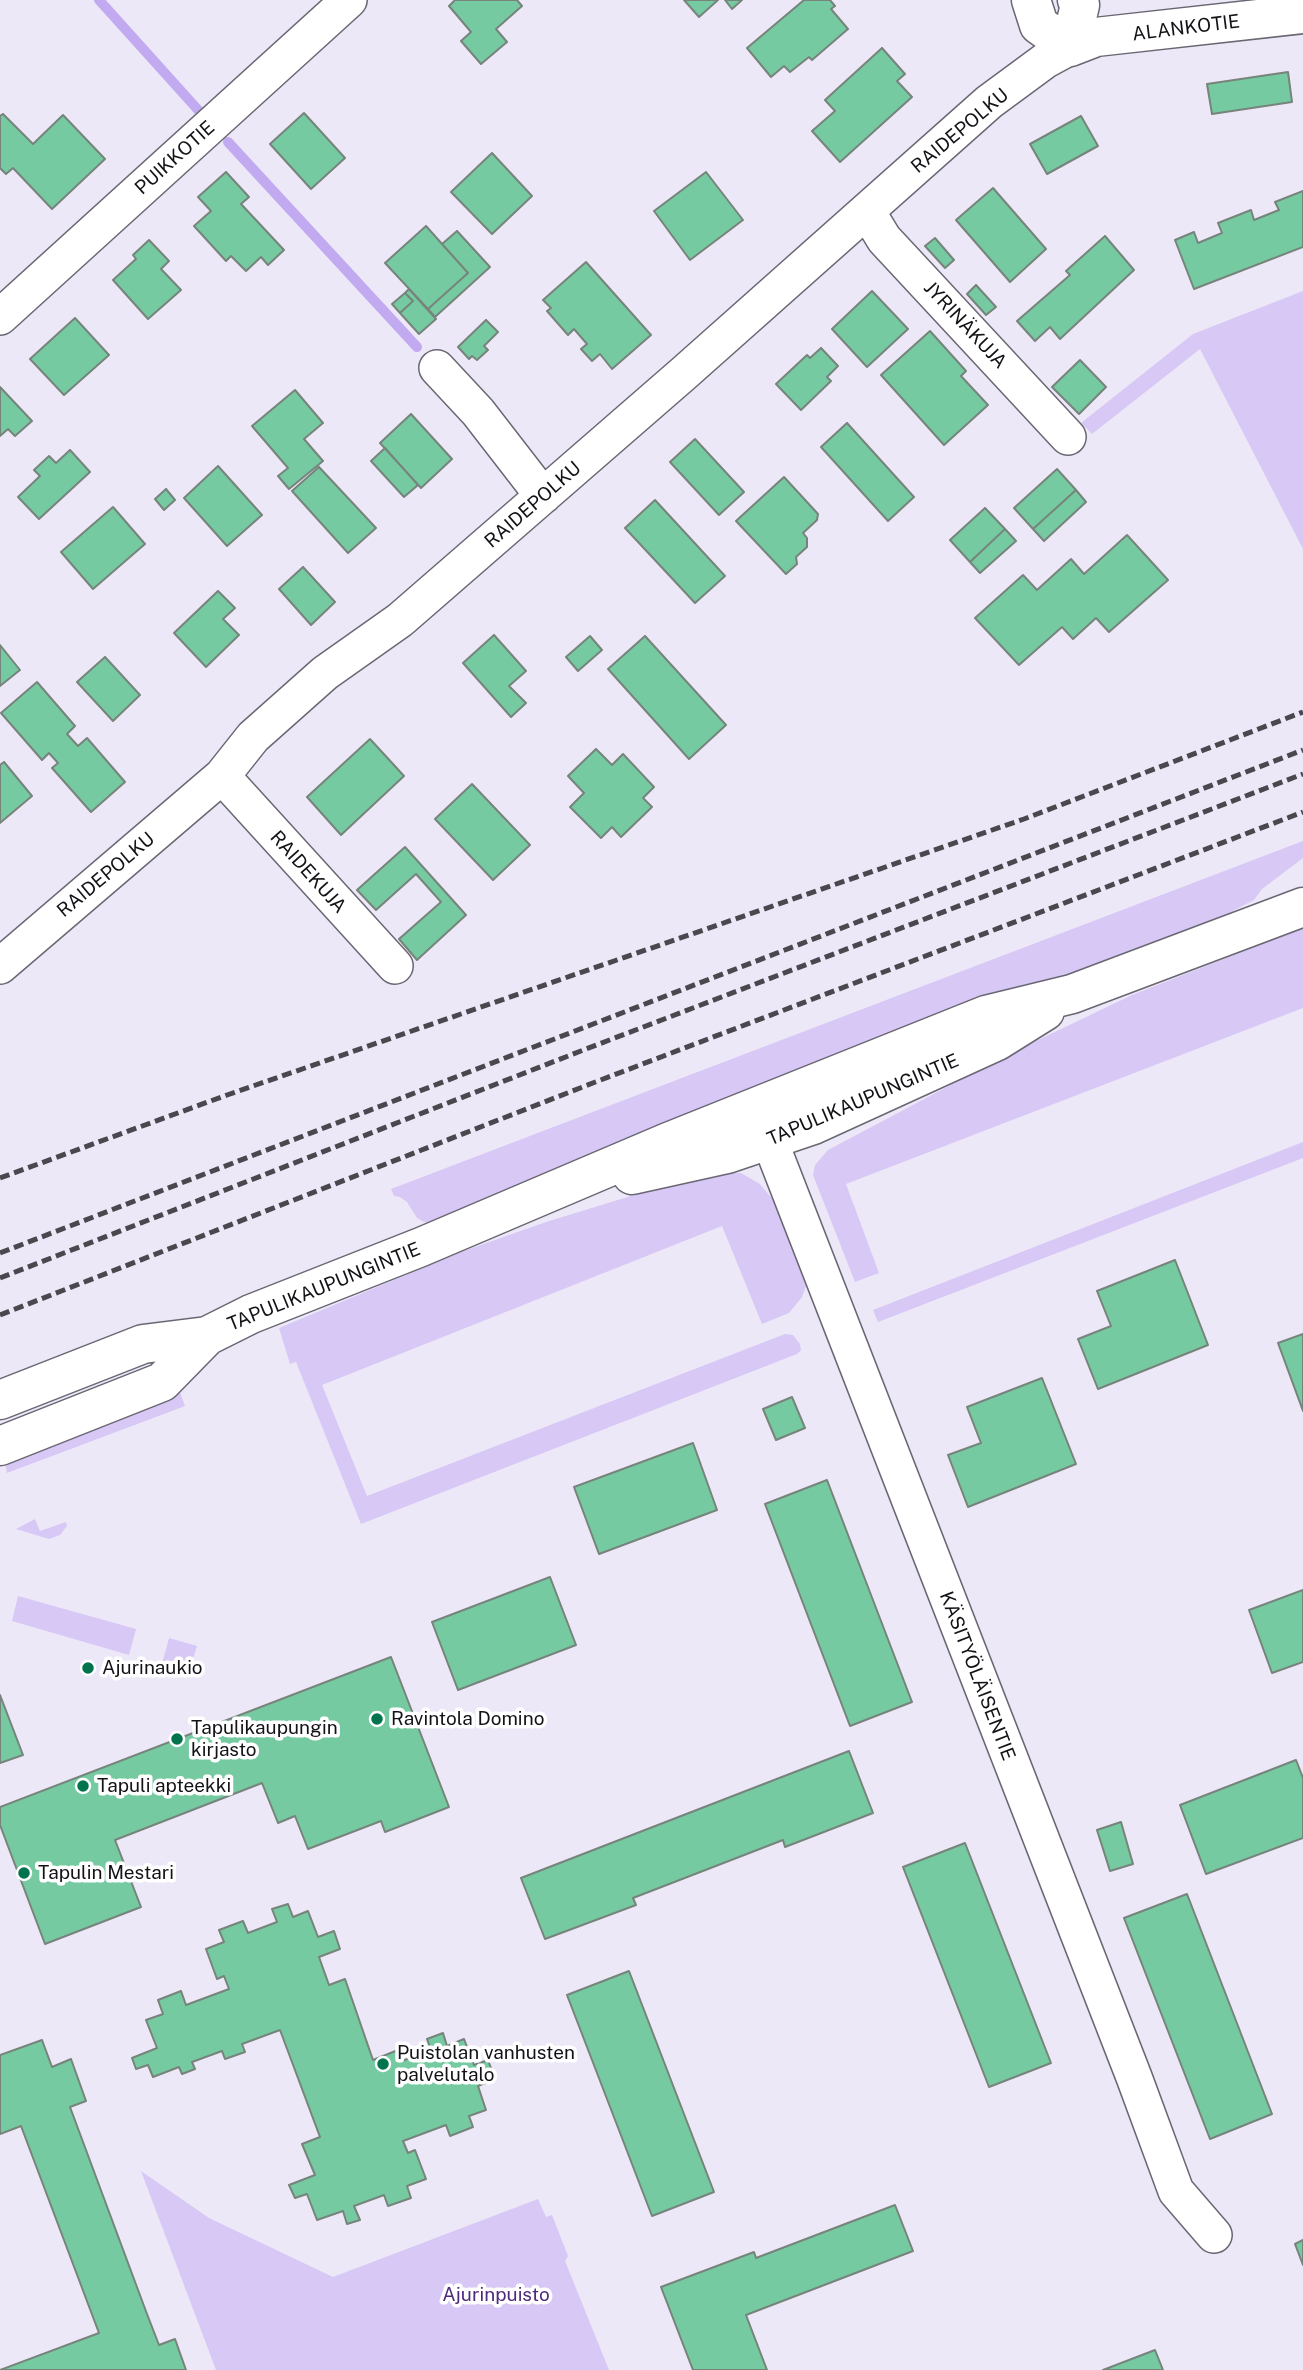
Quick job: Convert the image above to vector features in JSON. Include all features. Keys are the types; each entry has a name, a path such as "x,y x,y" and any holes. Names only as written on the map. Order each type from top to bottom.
{"main road":[{"path":"1031,0 1039,25 1070,47 1080,5 1077,0"},
{"name":"ALANKOTIE","path":"1070,47 1096,37 1303,14"},
{"name":"TAPULIKAUPUNGINTIE","path":"0,1446 162,1382 207,1336 251,1314 558,1190 763,1124 986,1014 1072,994 1303,907"},
{"name":"TAPULIKAUPUNGINTIE","path":"0,1400 143,1344 207,1336"}],"street":[{"name":"PUIKKOTIE","path":"0,317 349,0"},
{"name":"RAIDEPOLKU","path":"0,966 222,776 253,737 326,673 400,620 989,102 1046,60 1070,47"},
{"name":"JYRINÄKUJA","path":"867,211 884,240 1068,437"},
{"path":"438,369 478,412 543,496"},
{"name":"RAIDEKUJA","path":"222,776 395,966"},
{"name":"KÄSITYÖLÄISENTIE","path":"763,1124 1176,2191 1214,2235"}],"green space":[{"path":"1303,291 1303,549 1200,349 1092,434 1081,423 1193,334"},
{"path":"1303,841 1303,858 1262,889 1254,900 1223,916 433,1223 417,1218 407,1202 394,1196 391,1189"},
{"path":"1303,928 1303,1008 846,1184 879,1273 855,1282 813,1175 815,1165 828,1150 1013,1052 1132,995"},
{"path":"1303,1142 1303,1158 878,1322 873,1310"},
{"path":"741,1173 760,1184 774,1201 806,1286 802,1297 789,1313 762,1324 722,1226 322,1385 367,1496 785,1334 793,1335 800,1344 801,1350 797,1354 361,1524 296,1362 290,1364 279,1328 461,1252 546,1222 680,1181"},
{"path":"178,1387 185,1406 7,1473 5,1463"},
{"path":"35,1519 40,1531 66,1522 67,1526 60,1535 49,1539 16,1529"},
{"path":"18,1596 136,1629 129,1655 12,1621"},
{"path":"169,1638 197,1646 189,1672 162,1664"},
{"name":"Ajurinpuisto","path":"141,2171 209,2218 333,2277 538,2199 546,2217 552,2215 568,2256 565,2261 609,2370 216,2370"}],"building":[{"path":"455,0 517,0 522,6 496,29 507,42 481,64 461,41 471,32 449,6"},
{"path":"684,0 718,0 699,17"},
{"path":"725,0 742,0 732,9"},
{"path":"804,0 830,0 835,6 831,9 848,29 812,60 809,57 790,72 784,66 771,77 747,48"},
{"path":"882,48 905,74 897,81 912,97 840,162 812,131 835,111 825,100"},
{"path":"1288,72 1292,102 1212,114 1207,84"},
{"path":"304,113 345,158 311,189 270,144"},
{"path":"3,114 33,144 63,115 105,159 52,209 13,168 6,174 0,168 0,116"},
{"path":"1081,116 1098,146 1047,174 1030,144"},
{"path":"492,153 532,196 492,234 451,192"},
{"path":"226,172 249,197 241,204 284,250 268,265 261,257 246,271 231,256 226,261 194,226 211,211 198,197"},
{"path":"706,172 743,220 690,260 654,211"},
{"path":"993,188 1046,249 1010,282 956,220"},
{"path":"1303,191 1303,247 1194,289 1175,240 1194,232 1198,243 1222,233 1218,223 1251,210 1254,220 1279,210 1275,202"},
{"path":"426,226 468,273 428,309 385,263"},
{"path":"457,231 490,267 435,317 428,309 468,273 442,244"},
{"path":"1105,236 1134,270 1060,339 1050,327 1035,341 1017,321 1070,275 1066,271"},
{"path":"935,238 954,260 945,268 925,246"},
{"path":"149,240 169,261 161,269 181,290 148,319 113,280 136,259 133,255"},
{"path":"586,262 651,335 612,369 600,354 592,361 581,349 587,344 574,329 568,335 547,311 551,308 543,300"},
{"path":"976,285 996,307 986,315 967,294"},
{"path":"409,289 436,319 419,334 400,313 413,301 405,293"},
{"path":"872,291 908,329 867,367 832,329"},
{"path":"405,293 413,301 400,313 392,304"},
{"path":"75,318 109,355 64,395 30,359"},
{"path":"486,320 498,332 484,346 488,350 477,360 472,356 469,359 458,347"},
{"path":"930,331 966,371 961,376 988,405 944,445 881,375"},
{"path":"821,348 838,366 827,377 831,381 801,410 776,384 807,355 810,358"},
{"path":"1080,360 1106,387 1079,414 1052,387"},
{"path":"0,387 32,421 15,436 8,429 0,436"},
{"path":"295,390 323,423 304,439 323,461 289,489 278,476 288,468 252,426"},
{"path":"411,414 452,459 421,488 380,443"},
{"path":"847,423 914,497 888,521 821,447"},
{"path":"695,439 744,492 719,515 670,462"},
{"path":"385,448 418,485 404,497 371,461"},
{"path":"70,450 90,472 39,519 18,497 40,476 34,470 49,456 56,463"},
{"path":"218,466 262,515 227,546 184,498"},
{"path":"319,467 376,528 348,553 292,491"},
{"path":"1057,469 1076,490 1033,529 1014,508"},
{"path":"784,477 818,514 817,520 803,533 807,538 807,547 796,557 797,564 786,574 736,521"},
{"path":"166,489 175,500 164,510 155,499"},
{"path":"1076,490 1086,502 1044,541 1033,529"},
{"path":"655,500 725,576 695,603 625,528"},
{"path":"113,507 145,544 93,589 61,552"},
{"path":"985,508 1005,529 970,562 950,540"},
{"path":"1005,529 1016,541 980,573 970,562"},
{"path":"1127,535 1168,580 1109,632 1096,618 1073,639 1062,627 1019,665 975,618 1023,575 1037,590 1071,559 1084,574"},
{"path":"303,567 335,602 311,625 279,589"},
{"path":"218,591 235,608 223,619 239,635 206,667 174,633"},
{"path":"494,635 526,671 509,686 526,703 511,717 463,663"},
{"path":"590,636 602,650 578,671 566,657"},
{"path":"645,636 726,725 689,759 608,669"},
{"path":"0,645 20,670 0,686"},
{"path":"105,657 140,695 113,721 77,682"},
{"path":"37,682 75,726 67,734 78,746 87,738 125,782 91,812 52,768 58,763 49,753 42,760 1,713"},
{"path":"370,739 404,776 341,835 307,797"},
{"path":"596,749 612,765 623,754 654,787 643,798 652,807 621,837 612,827 601,838 570,807 584,793 568,776"},
{"path":"4,762 32,796 0,823 0,765"},
{"path":"472,784 530,845 493,880 435,819"},
{"path":"405,847 466,915 417,960 399,939 441,902 416,874 376,910 357,890"},
{"path":"1175,1260 1208,1345 1098,1389 1078,1339 1111,1326 1097,1291"},
{"path":"1303,1334 1303,1411 1278,1343"},
{"path":"1042,1378 1076,1464 968,1507 948,1455 981,1443 967,1407"},
{"path":"792,1397 805,1428 776,1440 763,1409"},
{"path":"693,1443 717,1510 599,1554 574,1487"},
{"path":"827,1480 912,1702 850,1726 765,1504"},
{"path":"550,1577 576,1645 458,1690 432,1622"},
{"path":"1303,1590 1303,1662 1272,1673 1249,1610"},
{"path":"391,1657 449,1807 385,1832 381,1821 308,1849 295,1816 278,1823 262,1783 115,1840 141,1907 45,1944 0,1825 0,1807"},
{"path":"0,1695 23,1755 0,1763"},
{"path":"849,1751 873,1813 785,1847 783,1840 633,1898 636,1905 545,1939 521,1878"},
{"path":"1296,1760 1303,1778 1303,1838 1206,1874 1180,1805"},
{"path":"1121,1822 1133,1864 1110,1871 1097,1830"},
{"path":"965,1843 1051,2063 989,2087 903,1867"},
{"path":"1187,1894 1272,2114 1210,2139 1124,1918"},
{"name":"Puistolan vanhusten palvelutalo","path":"288,1904 293,1917 308,1911 318,1937 334,1931 340,1949 319,1957 329,1985 345,1979 373,2060 398,2050 402,2061 431,2050 427,2039 443,2033 447,2046 464,2039 474,2065 488,2060 495,2079 478,2086 486,2110 469,2116 473,2127 450,2136 446,2125 403,2141 408,2153 415,2150 426,2179 407,2186 411,2198 388,2206 384,2195 354,2206 360,2220 347,2224 343,2211 317,2220 307,2194 295,2198 289,2185 315,2175 302,2144 320,2137 280,2030 242,2044 245,2052 225,2059 222,2051 192,2062 195,2069 182,2074 179,2067 153,2077 148,2065 136,2069 132,2058 157,2048 146,2020 163,2014 158,2000 181,1991 186,2005 229,1989 224,1976 217,1979 206,1949 224,1942 219,1930 243,1921 248,1933 277,1922 272,1909"},
{"path":"629,1971 714,2192 652,2216 567,1995"},
{"path":"42,2040 52,2067 71,2059 86,2101 70,2107 159,2345 175,2339 186,2370 0,2370 99,2333 21,2126 0,2134 0,2055"},
{"path":"895,2205 913,2251 746,2315 767,2370 693,2370 661,2287 754,2252 756,2258"},
{"path":"1303,2240 1303,2265 1295,2244"},
{"path":"1155,2350 1163,2370 1103,2370"}],"waterway":[{"path":"99,0 199,111"},
{"path":"228,142 417,347"}],"railway":[{"path":"0,1178 227,1095 1024,819 1303,712"},
{"path":"0,1253 1303,750"},
{"path":"0,1278 586,1049 1303,774"},
{"path":"0,1315 598,1081 1303,812"}],"place":[{"name":"Ajurinaukio","path":"88,1668"},
{"name":"Ravintola Domino","path":"377,1719"},
{"name":"Tapulikaupungin kirjasto","path":"177,1739"},
{"name":"Tapuli apteekki","path":"83,1786"},
{"name":"Tapulin Mestari","path":"24,1873"},
{"name":"Puistolan vanhusten palvelutalo","path":"383,2064"}]}
